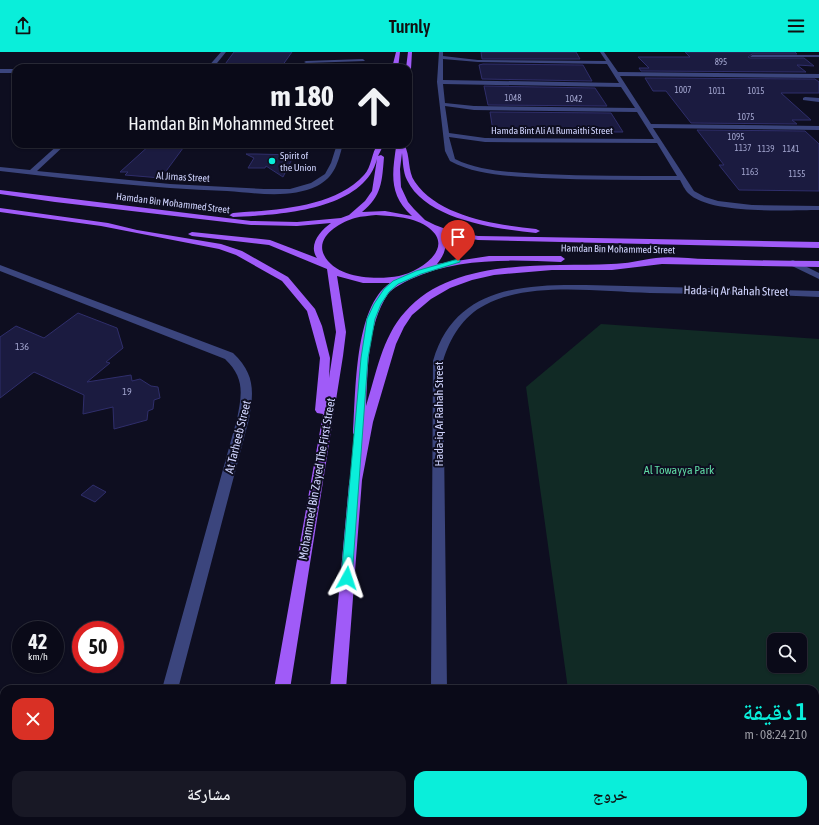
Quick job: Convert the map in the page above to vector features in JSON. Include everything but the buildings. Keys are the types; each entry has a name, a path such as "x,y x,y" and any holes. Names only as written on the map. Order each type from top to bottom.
{"main road":[{"path":"396,64 398,52"},
{"path":"409,64 410,52"},
{"path":"198,217 279,212 303,208 334,197 353,188 368,176 372,169 376,150 378,148"},
{"path":"329,267 319,255 318,243 325,231 347,218 370,201 375,195 379,181 382,148"},
{"path":"338,685 364,358 371,319 377,304 386,290 434,262 441,250 440,238 430,226 410,209 399,192 396,184 400,148"},
{"path":"403,148 408,176 418,191 436,204 460,216 486,224 514,229 661,242"},
{"name":"Hamdan Bin Mohammed Street","path":"0,192 198,217 280,224 305,224 347,218"},
{"path":"0,210 101,224 270,243 295,251 346,275 370,280 395,279 416,273"},
{"path":"347,218 376,213 390,213 411,217 430,226"},
{"path":"101,224 137,232 198,242 240,254 285,279 299,294 312,310 325,358 316,478"},
{"name":"Hamdan Bin Mohammed Street","path":"430,226 454,234 478,238 819,245"},
{"name":"Hamdan Bin Mohammed Street","path":"416,273 458,261 486,258 819,264"},
{"path":"355,484 367,422 391,344 399,326 409,313 428,298 447,286 469,278 494,272 552,267 612,267 663,261"},
{"name":"Mohammed Bin Zayed The First Street","path":"283,685 316,478 338,356 340,332 339,312 329,267"}],"street":[{"path":"214,64 224,52"},
{"path":"602,52 695,196 716,204 732,206 819,208"},
{"path":"610,63 478,61 441,55 440,82 442,104 446,135 452,159 461,165 473,169 521,175 682,178"},
{"path":"752,56 819,56"},
{"path":"306,62 364,58 362,64"},
{"path":"0,71 12,71"},
{"path":"616,74 819,76"},
{"path":"440,82 623,85"},
{"path":"805,99 819,100"},
{"name":"Hamda Bint Ali Al Rumaithi Street","path":"442,104 474,108 639,110"},
{"path":"649,126 819,128"},
{"name":"Hamda Bint Ali Al Rumaithi Street","path":"446,135 485,140 659,141"},
{"path":"31,172 58,148"},
{"name":"Al Jirnas Street","path":"0,169 154,186 279,191 295,190 315,184 329,176 339,148"},
{"path":"793,263 819,276"},
{"name":"At Tarheeb Street","path":"0,268 229,356 243,371 247,382 248,393 243,419 171,685"},
{"name":"Hada-iq Ar Rahah Street","path":"439,685 438,361 447,337 461,320 482,303 504,295 529,290 579,288 819,294"}],"green space":[{"name":"Al Towayya Park","path":"601,324 819,339 819,685 567,685 526,387"}],"place":[{"name":"Spirit of the Union","path":"272,161"}],"route":[{"path":"347,578 364,358 371,319 377,304 386,290 396,283 418,272 458,261"}]}
